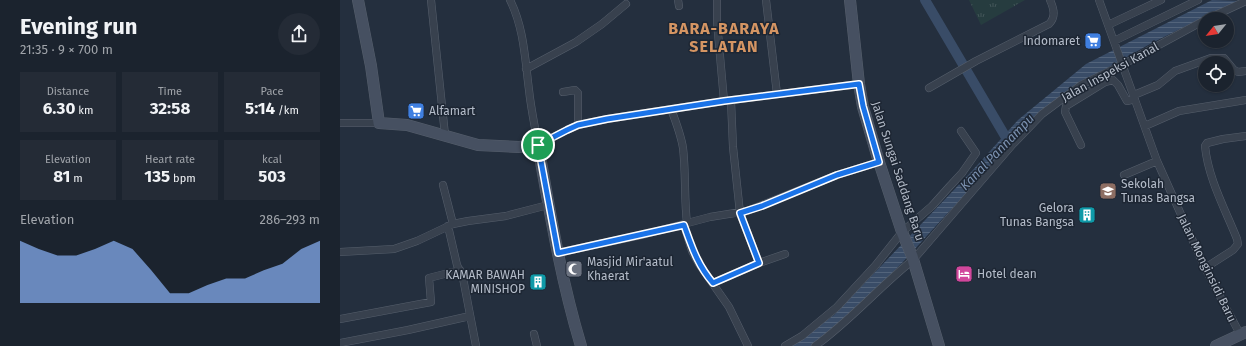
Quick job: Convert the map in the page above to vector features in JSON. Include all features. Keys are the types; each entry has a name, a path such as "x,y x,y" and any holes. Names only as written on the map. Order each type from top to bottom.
{"street":[{"path":"358,0 371,66 379,123"},
{"path":"431,0 444,135"},
{"path":"510,0 516,13 520,28 531,107 548,205 570,309 581,346"},
{"path":"717,0 717,22 740,213 759,263"},
{"path":"766,0 777,94"},
{"name":"Jalan Sungai Saddang Baru","path":"850,0 859,84 863,106 879,162 902,234 912,258 939,346"},
{"path":"929,88 976,61 1049,24 1054,13 1054,8 1050,0"},
{"name":"Jalan Monginsidi Baru","path":"1099,0 1157,161 1205,268 1243,333"},
{"path":"1108,25 1161,0"},
{"path":"1115,42 1198,0"},
{"name":"Jalan Inspeksi Kanal","path":"1222,12 1246,1"},
{"path":"526,69 576,42 602,24 626,4"},
{"name":"Jalan Inspeksi Kanal","path":"815,346 847,320 912,258 1042,114 1081,85 1198,23"},
{"path":"1081,145 1065,112 1066,106 1106,82 1113,80 1118,85 1127,101 1142,91 1158,85 1175,71 1211,58 1224,58 1236,71 1246,71"},
{"path":"340,123 407,125 478,146 519,147 538,145 578,125 632,114 859,84"},
{"path":"563,92 576,90 578,93 578,125"},
{"path":"1144,126 1189,108 1246,100"},
{"path":"671,109 683,149 685,224 692,251 699,264 732,311 748,346"},
{"path":"785,346 802,336 837,307 902,234 932,206 962,173 975,155 975,150 961,131"},
{"path":"1205,268 1233,250 1238,244 1212,175 1205,146 1207,143 1223,139 1246,136"},
{"path":"1124,175 1157,161"},
{"path":"558,253 710,217 740,213 762,206 837,175 879,162"},
{"path":"443,185 457,265 464,283 476,346"},
{"path":"340,252 394,249 417,241 450,225 506,216 548,205"},
{"path":"713,283 759,263 785,254"},
{"path":"340,319 431,302 429,278 460,270"},
{"path":"340,343 470,316"},
{"path":"1216,346 1243,333"},
{"path":"534,334 537,346"}],"green space":[{"path":"969,0 1025,0 981,25"}],"water":[{"name":"Kanal Pannampu","path":"1212,0 1246,1 1224,7 1214,12 1198,12 1198,20 1150,44 1082,82 1051,104 902,263 849,316 812,346 792,346 834,315 972,171 1018,120 1086,64"}],"waterway":[{"name":"Kanal Pannampu","path":"925,0 1008,141"}],"place":[{"name":"Indomaret","path":"1093,41"},
{"name":"Alfamart","path":"416,111"},
{"name":"Sekolah Tunas Bangsa","path":"1108,191"},
{"name":"Gelora Tunas Bangsa","path":"1087,215"},
{"name":"Masjid Mir'aatul Khaerat","path":"574,269"},
{"name":"Hotel dean","path":"964,274"},
{"name":"KAMAR BAWAH MINISHOP","path":"538,282"}],"district":[{"name":"BARA-BARAYA SELATAN","path":"724,37"}],"route":[{"path":"859,84 863,106 879,162 837,175 803,190 740,213 759,263 713,283 699,264 692,251 684,225 558,253 538,145 578,125 632,114 859,84"}]}
